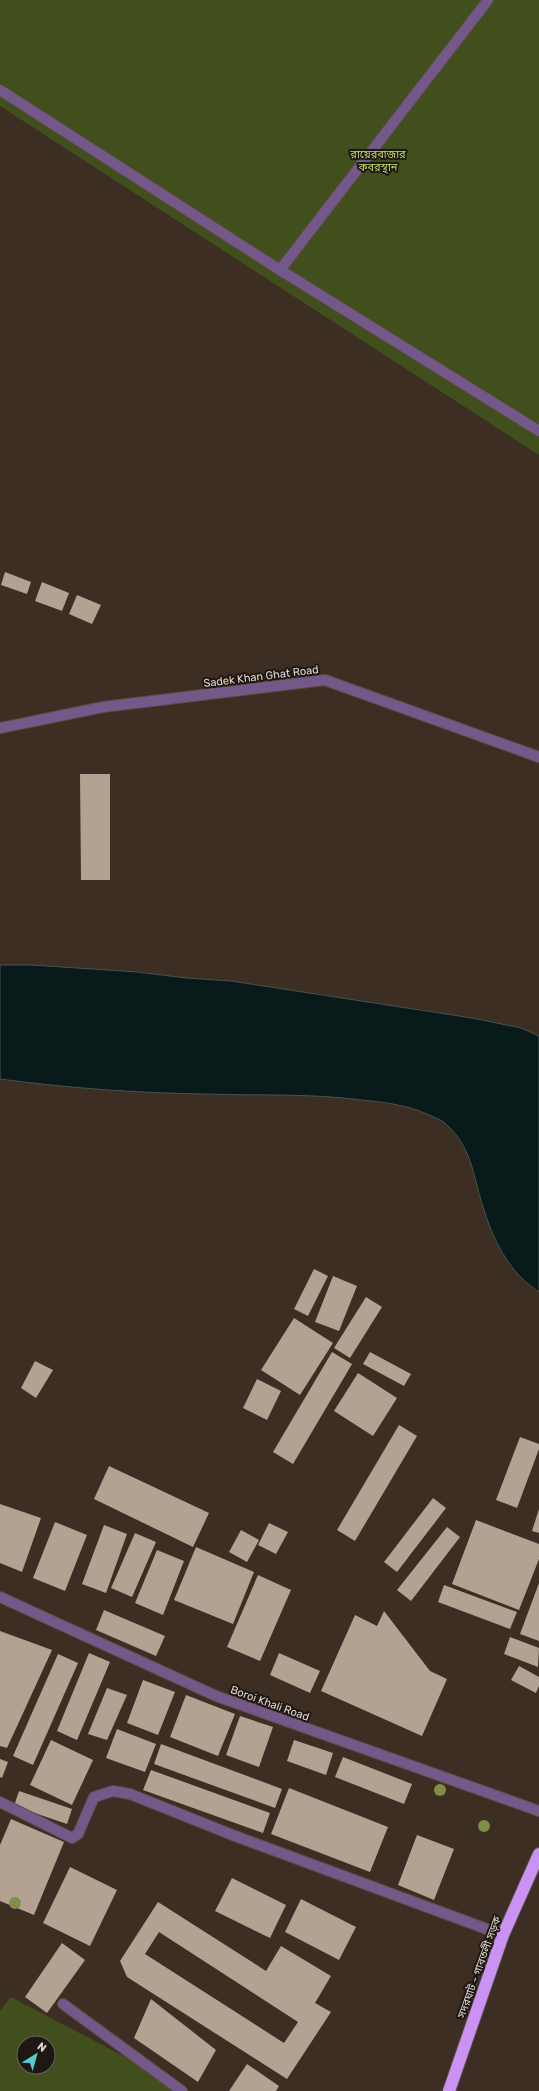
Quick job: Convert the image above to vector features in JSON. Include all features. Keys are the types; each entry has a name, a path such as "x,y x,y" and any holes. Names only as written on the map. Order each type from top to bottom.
{"highway":[{"name":"সদরঘাট - গাবতলী সড়ক","path":"449,2091 503,1935 539,1854"}],"street":[{"path":"280,270 488,0"},
{"path":"0,90 280,270 539,431"},
{"name":"Sadek Khan Ghat Road","path":"0,728 103,707 325,680 539,757"},
{"name":"Boroi Khali Road","path":"0,1597 216,1696 539,1812"},
{"path":"0,1802 72,1838 78,1834 94,1797 113,1791 130,1794 235,1836 503,1935"},
{"path":"63,2004 182,2091"}],"green space":[{"name":"রায়েরবাজার কবরস্থান","path":"0,0 539,0 539,455 0,106"},
{"path":"11,1997 190,2091 0,2091 0,2011"}],"shaded area":[{"path":"0,965 32,965 137,972 186,978 231,981 472,1018 521,1028 539,1036 539,1292 529,1285 512,1267 499,1247 489,1225 471,1165 462,1143 445,1123 419,1111 386,1103 341,1098 128,1091 51,1085 0,1079"}],"building":[{"path":"5,572 31,582 27,594 1,585"},
{"path":"42,582 69,593 62,611 35,601"},
{"path":"77,595 101,605 92,624 69,614"},
{"path":"80,774 110,774 110,880 81,880"},
{"path":"314,1269 328,1276 308,1316 294,1309"},
{"path":"333,1276 357,1286 339,1331 315,1322"},
{"path":"366,1297 382,1307 350,1358 334,1348"},
{"path":"294,1318 333,1343 300,1395 261,1370"},
{"path":"332,1352 352,1364 293,1464 273,1452"},
{"path":"370,1352 411,1374 404,1386 363,1364"},
{"path":"35,1361 53,1370 36,1398 21,1388"},
{"path":"358,1373 397,1398 373,1436 334,1411"},
{"path":"257,1379 281,1391 267,1420 243,1408"},
{"path":"399,1425 417,1436 355,1541 337,1530"},
{"path":"520,1437 539,1444 539,1449 517,1508 496,1500"},
{"path":"109,1466 209,1513 193,1547 94,1499"},
{"path":"433,1498 446,1508 397,1572 384,1562"},
{"path":"0,1504 41,1518 22,1572 0,1563"},
{"path":"539,1509 539,1533 532,1531"},
{"path":"476,1520 539,1544 539,1559 519,1610 452,1584"},
{"path":"55,1522 87,1535 65,1591 33,1578"},
{"path":"269,1523 288,1532 276,1554 258,1545"},
{"path":"104,1525 127,1534 106,1593 82,1584"},
{"path":"447,1527 460,1537 411,1601 397,1590"},
{"path":"241,1530 259,1540 247,1562 229,1552"},
{"path":"135,1533 156,1542 132,1597 111,1588"},
{"path":"196,1547 254,1572 233,1624 174,1600"},
{"path":"157,1550 184,1561 163,1615 135,1603"},
{"path":"258,1575 291,1590 260,1661 227,1647"},
{"path":"539,1583 539,1641 520,1634"},
{"path":"444,1585 517,1612 510,1629 438,1602"},
{"path":"104,1610 165,1636 156,1656 96,1630"},
{"path":"384,1611 430,1671 447,1679 422,1736 321,1691 355,1615 377,1626"},
{"path":"0,1631 52,1650 7,1748 0,1746"},
{"path":"510,1637 539,1648 538,1667 504,1654"},
{"path":"89,1653 110,1662 77,1740 57,1731"},
{"path":"279,1653 320,1671 310,1693 270,1675"},
{"path":"58,1654 78,1663 33,1765 13,1756"},
{"path":"519,1666 539,1677 539,1686 536,1693 511,1680"},
{"path":"143,1680 175,1692 158,1735 127,1723"},
{"path":"107,1688 127,1695 107,1740 88,1734"},
{"path":"186,1695 235,1714 218,1756 170,1737"},
{"path":"240,1716 273,1727 259,1767 226,1755"},
{"path":"117,1729 156,1744 145,1772 106,1758"},
{"path":"51,1740 93,1760 72,1805 30,1785"},
{"path":"294,1740 333,1753 326,1775 287,1761"},
{"path":"161,1744 282,1789 275,1808 154,1764"},
{"path":"343,1757 412,1784 404,1804 335,1777"},
{"path":"0,1759 8,1762 2,1778 0,1777"},
{"path":"151,1770 270,1813 263,1833 143,1790"},
{"path":"289,1788 388,1827 370,1872 271,1834"},
{"path":"19,1791 72,1809 67,1824 14,1806"},
{"path":"11,1819 64,1842 34,1915 0,1901 0,1845"},
{"path":"417,1835 454,1849 434,1900 398,1885"},
{"path":"70,1867 117,1890 90,1946 43,1923"},
{"path":"232,1878 286,1905 270,1938 215,1911"},
{"path":"301,1899 356,1927 339,1960 285,1932"},
{"path":"158,1902 266,1971 281,1946 331,1976 315,2003 331,2012 287,2079 127,1977 120,1961","holes":["159,1932 298,2022 284,2043 145,1954"]},
{"path":"62,1943 85,1960 47,2013 25,1997"},
{"path":"151,1999 216,2050 198,2082 134,2038"},
{"path":"247,2064 279,2086 276,2091 229,2091"}]}
